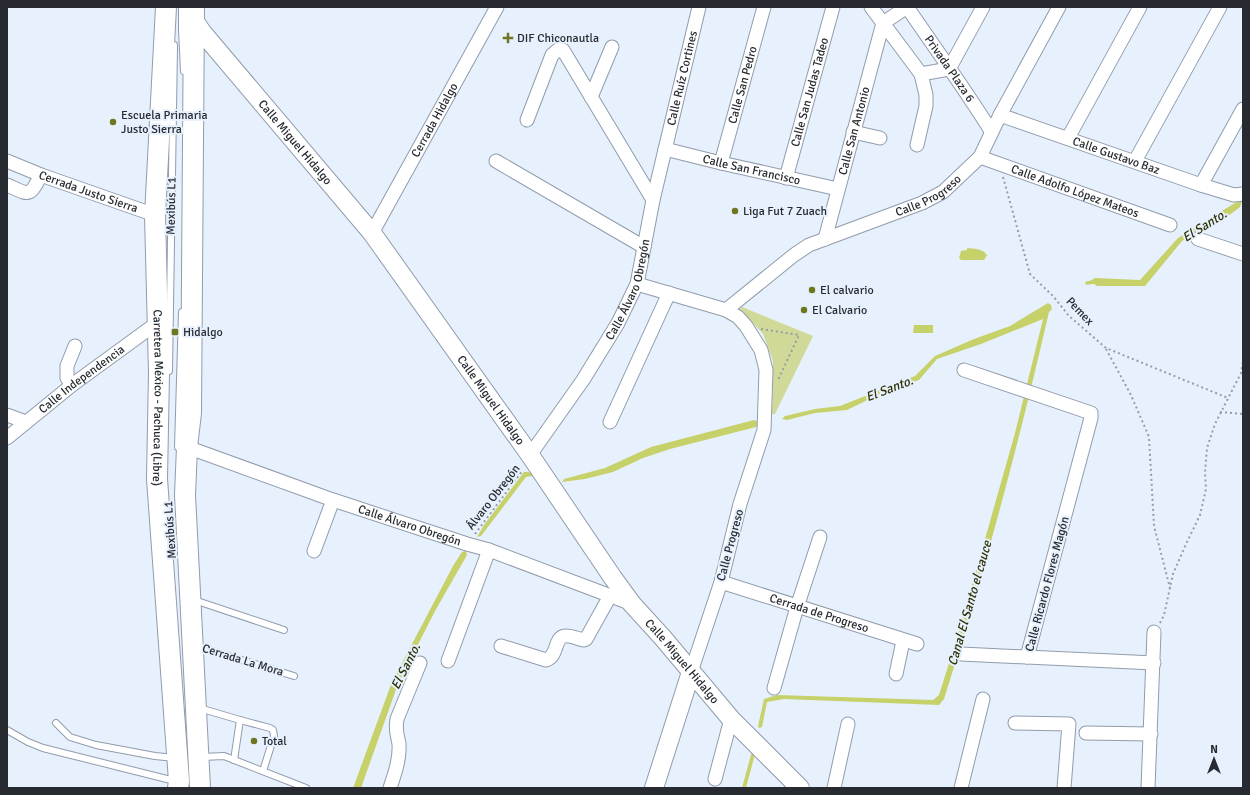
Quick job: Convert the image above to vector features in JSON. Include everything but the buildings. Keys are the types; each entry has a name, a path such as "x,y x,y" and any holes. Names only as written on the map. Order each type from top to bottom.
{"main road":[{"name":"Carretera México - Pachuca (Libre)","path":"178,785 157,479 159,374 155,216 182,10"},
{"path":"182,10 190,413 182,449 200,788"}],"street":[{"name":"Cerrada Hidalgo","path":"372,233 497,7"},
{"name":"Calle Ruíz Cortines","path":"665,149 699,7"},
{"name":"Calle San Pedro","path":"721,163 764,7"},
{"name":"Calle San Judas Tadeo","path":"786,178 834,7"},
{"path":"871,7 922,74 926,95 926,106 918,145"},
{"path":"882,23 907,7"},
{"name":"Privada Plaza 6","path":"907,7 949,69 968,93 991,131"},
{"path":"922,74 949,69 983,7"},
{"name":"Calle Progreso","path":"726,310 794,255 809,245 922,203 943,192 980,156 991,131 1059,7"},
{"path":"1068,138 1140,7"},
{"path":"1135,161 1220,7"},
{"name":"Calle Miguel Hidalgo","path":"182,10 372,233 533,458 632,604 732,719 800,788"},
{"name":"Calle San Antonio","path":"825,239 882,23"},
{"path":"591,97 612,47"},
{"path":"527,120 552,55 559,49 563,50 653,200"},
{"path":"1201,185 1243,109"},
{"name":"Calle Gustavo Baz","path":"1000,115 1201,185 1239,194"},
{"path":"853,132 880,138"},
{"name":"Calle San Francisco","path":"665,149 838,189"},
{"name":"Calle Álvaro Obregón","path":"533,458 618,323 637,284 653,200 665,149"},
{"name":"Calle Adolfo López Mateos","path":"980,156 1170,225"},
{"path":"7,161 41,175"},
{"path":"496,161 644,247"},
{"name":"Cerrada Justo Sierra","path":"7,185 24,192 29,192 34,189 41,175 155,216"},
{"path":"1198,239 1243,254"},
{"name":"Calle Progreso","path":"637,284 726,310 738,317 746,326 761,350 766,370 764,430 740,504 721,582 654,788"},
{"path":"610,422 669,293"},
{"name":"Calle Independencia","path":"7,438 72,385 157,323"},
{"path":"72,385 67,378 67,366 75,346"},
{"name":"Calle Ricardo Flores Magón","path":"964,370 1091,412 1091,418 1027,656 1154,663"},
{"path":"7,415 26,422"},
{"name":"Calle Álvaro Obregón","path":"182,449 333,500 489,550 632,604"},
{"path":"314,551 333,500"},
{"path":"774,688 797,606 820,537"},
{"path":"448,662 489,550"},
{"name":"Cerrada de Progreso","path":"721,582 903,641 918,644"},
{"path":"501,646 546,660 550,659 563,636 584,640 586,639 610,596"},
{"path":"1148,788 1154,632"},
{"path":"896,674 903,641"},
{"path":"961,654 1027,656"},
{"path":"390,788 398,761 398,744 395,728 397,719 420,663"},
{"path":"961,788 983,699"},
{"path":"715,779 732,719"},
{"path":"1015,723 1069,724 1064,788"},
{"path":"834,788 848,724"},
{"path":"1086,733 1151,734"}],"lane":[{"path":"182,10 184,74"},
{"name":"Mexibús L1","path":"169,374 174,40"},
{"name":"Mexibús L1","path":"186,111 186,171"},
{"path":"182,303 182,449"},
{"path":"190,599 284,630"},
{"name":"Cerrada La Mora","path":"193,645 294,676"},
{"path":"196,707 273,730 274,736 263,771"},
{"path":"234,760 240,720"},
{"path":"56,723 70,736 96,745 155,756 177,758"},
{"path":"7,730 28,742 43,748 178,785"},
{"path":"198,757 224,756 306,788"}],"path":[{"name":"Pemex","path":"998,163 1030,274 1054,296 1069,316 1106,348 1228,398"},
{"path":"746,326 799,335 776,385"},
{"path":"1106,348 1131,395 1149,437 1154,526 1170,589"},
{"path":"1154,632 1164,615 1173,574 1200,515 1206,489 1205,473 1207,448 1220,412 1241,374 1243,362"},
{"path":"1220,412 1243,414"},
{"name":"Álvaro Obregón","path":"467,544 533,458"}],"shaded area":[{"path":"742,307 813,336 775,414 772,414 773,361 763,334 740,309"}],"water":[{"path":"1242,201 1240,207 1228,216 1182,241 1145,286 1097,286 1090,281 1095,278 1140,280 1178,238 1235,203"},
{"path":"967,248 980,250 987,255 984,260 961,260 959,258 961,251 967,250"},
{"name":"Canal El Santo el cauce","path":"1048,303 1051,305 1052,309 1049,312 1026,409 987,555 944,699 939,705 784,699 767,702 762,727 759,728 758,726 764,699 777,695 933,700 939,695 957,638 1015,433 1043,319 981,344 937,359 919,380 884,392 847,410 815,413 787,420 782,419 785,416 815,409 840,406 915,376 935,356 974,339 1010,326"},
{"path":"914,325 933,325 933,333 913,333"},
{"path":"754,420 761,423 756,427 670,449 643,458 613,472 585,479 562,482 564,479 605,468 651,447"},
{"path":"524,472 532,473 538,480 532,476 526,477 481,536 477,537 484,525"},
{"path":"466,551 467,555 435,611 398,684 361,788 353,788 392,682 453,566 462,552"},
{"path":"752,751 755,754 746,788 742,788"}],"waterway":[{"name":"El Santo.","path":"1087,283 1094,282"}],"place":[{"name":"DIF Chiconautla","path":"508,38"},
{"name":"Escuela Primaria Justo Sierra","path":"113,122"},
{"name":"Liga Fut 7 Zuach","path":"735,211"},
{"name":"El calvario","path":"812,290"},
{"name":"El Calvario","path":"804,310"},
{"name":"Hidalgo","path":"175,332"},
{"name":"Total","path":"254,741"}]}
